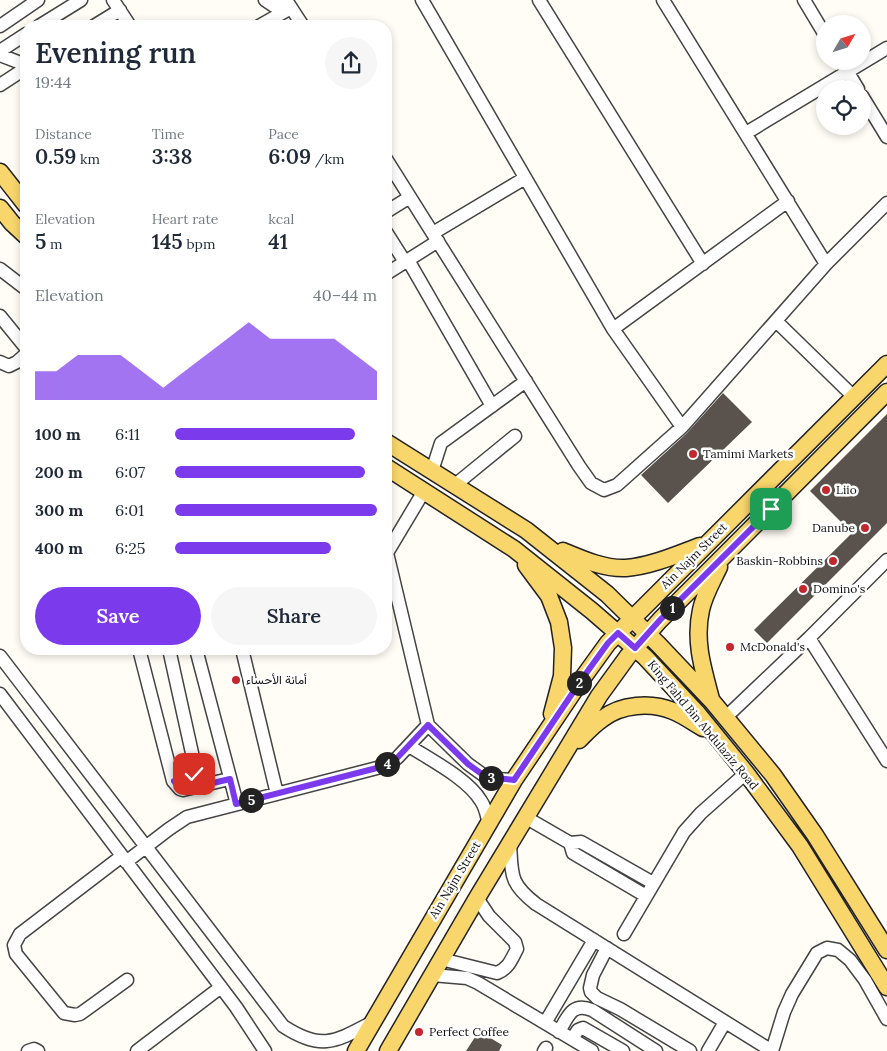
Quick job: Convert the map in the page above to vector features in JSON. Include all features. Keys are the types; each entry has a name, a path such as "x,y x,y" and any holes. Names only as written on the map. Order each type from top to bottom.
{"main road":[{"path":"0,172 20,197"},
{"path":"0,208 20,230"},
{"name":"Ain Najm Street","path":"356,1051 514,780 608,643 887,364"},
{"name":"Ain Najm Street","path":"388,1051 564,753 599,696 635,648 887,392"},
{"name":"King Fahd Bin Abdulaziz Road","path":"392,446 526,530 606,594 648,634 712,701 773,775 815,835 887,950"},
{"name":"King Fahd Bin Abdulaziz Road","path":"392,471 514,549 618,633 665,678 746,773 800,846 887,987"},
{"path":"538,539 580,559 601,565 624,568 669,558 706,544"},
{"path":"514,549 549,596 559,622 563,648 562,676 547,730"},
{"path":"712,701 699,655 697,633 701,608 724,556"},
{"path":"564,753 602,718 618,710 635,706 653,706 672,710 715,736"}],"street":[{"path":"0,26 38,0"},
{"path":"48,20 80,0"},
{"path":"265,0 274,6 288,3"},
{"path":"538,0 703,264"},
{"path":"663,0 826,264"},
{"path":"804,0 816,20"},
{"path":"426,1 525,178 613,329 682,427"},
{"path":"267,20 288,3"},
{"path":"288,3 299,20"},
{"path":"100,20 116,5 126,20"},
{"path":"0,51 20,38"},
{"path":"871,55 887,48"},
{"path":"0,55 20,64"},
{"path":"746,133 840,70"},
{"path":"0,85 20,71"},
{"path":"871,111 887,137"},
{"path":"392,168 583,472 591,483 604,490 617,485 682,427 826,264 887,203"},
{"path":"392,270 435,237 525,178"},
{"path":"392,208 410,197"},
{"path":"613,329 788,201"},
{"path":"392,241 492,406"},
{"path":"0,269 20,284"},
{"path":"0,316 20,341"},
{"path":"776,321 854,396"},
{"path":"0,362 9,366 20,359"},
{"path":"432,470 441,443 526,381"},
{"path":"455,485 514,436"},
{"path":"392,543 424,491"},
{"path":"725,718 887,560"},
{"path":"392,600 428,725 468,764 486,777 514,780"},
{"path":"809,638 887,762"},
{"path":"141,655 174,781 183,790 230,779"},
{"path":"170,655 196,771 192,776 174,781"},
{"path":"198,655 236,804"},
{"path":"243,655 277,794"},
{"path":"0,656 283,1026 299,1036 315,1042 333,1041 372,1023"},
{"path":"0,694 221,987 265,1051"},
{"path":"127,980 80,1014 64,1013 16,954 14,945 20,934 124,859 146,847 187,817 391,763 428,725"},
{"path":"409,746 459,779 474,792 484,806 488,824"},
{"path":"624,934 684,832 701,813 746,773"},
{"path":"525,817 570,843 581,842 653,883"},
{"path":"510,843 512,874 515,884 523,894 725,1022 758,1047 772,1051 784,1012 792,994 817,953 827,948 838,950 850,960 865,980 887,1019"},
{"path":"570,843 573,853 646,896"},
{"path":"593,865 600,853"},
{"path":"617,879 624,867"},
{"path":"442,959 496,973 505,970 512,959 517,949 515,942 489,916 477,898"},
{"path":"545,1023 594,940"},
{"path":"607,948 592,975 591,992 597,998 620,1009 690,1051"},
{"path":"432,976 467,978 592,1051"},
{"path":"137,1051 221,987"},
{"path":"560,1032 573,1010 581,1007 592,1010 656,1051"},
{"path":"708,1051 725,1022"},
{"path":"572,1039 578,1030 583,1028 623,1051"},
{"path":"28,1051 34,1049 38,1051"}],"building":[{"path":"723,393 752,422 668,503 641,475 687,433"},
{"name":"Danube","path":"887,414 887,523 767,643 754,630 852,533 810,491"},
{"path":"479,1031 502,1045 499,1051 466,1051"}],"place":[{"name":"Tamimi Markets","path":"693,454"},
{"name":"Liio","path":"826,490"},
{"name":"Danube","path":"865,528"},
{"name":"Baskin-Robbins","path":"833,561"},
{"name":"Domino's","path":"803,589"},
{"name":"McDonald's","path":"730,647"},
{"name":"أمانة الأحساء","path":"236,680"},
{"name":"Perfect Coffee","path":"419,1032"}],"route":[{"path":"194,774 174,781 183,790 230,779 236,804 391,763 428,725 468,764 486,777 514,780 608,643 618,633 635,648 660,620 771,509"}]}
